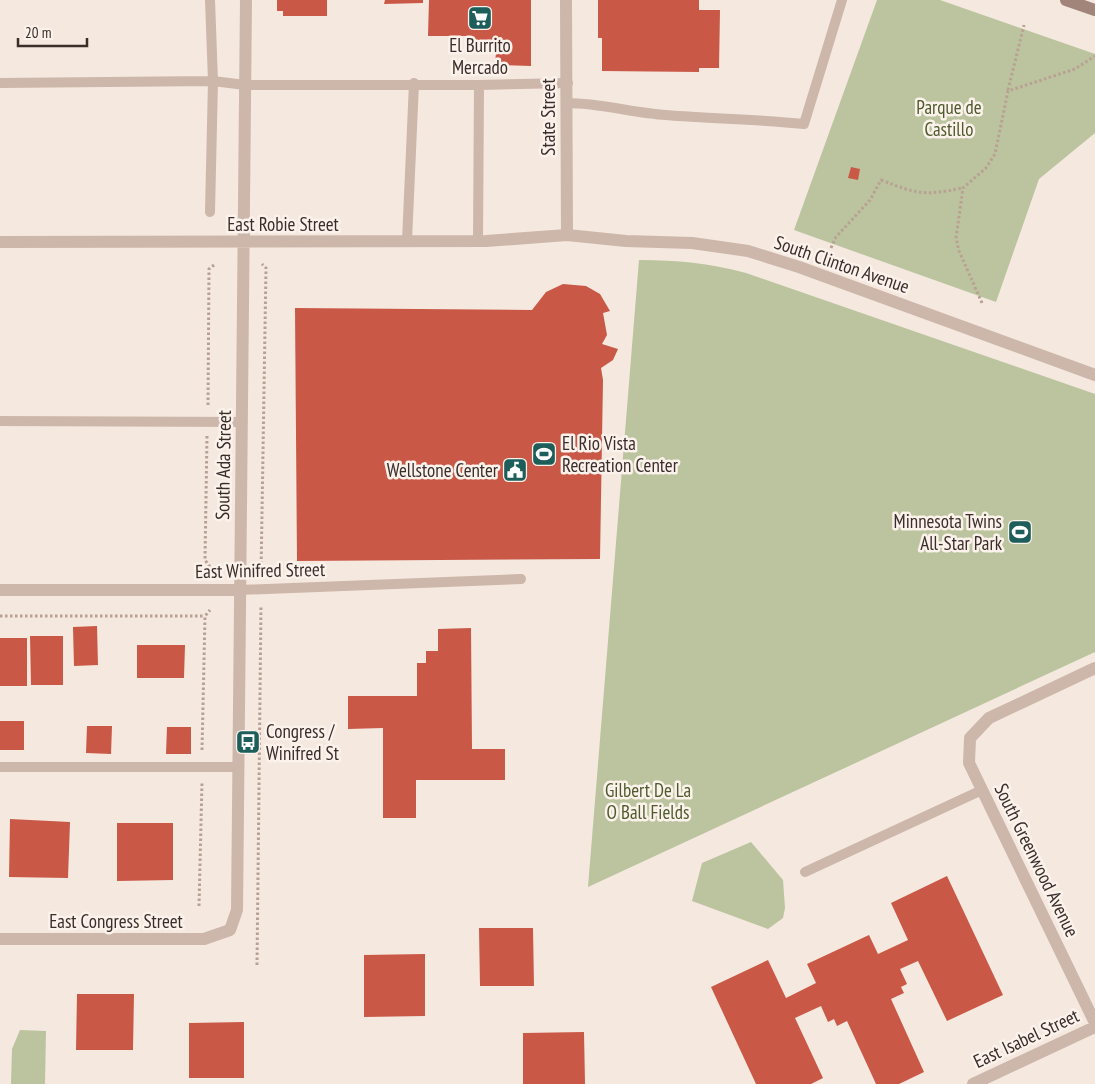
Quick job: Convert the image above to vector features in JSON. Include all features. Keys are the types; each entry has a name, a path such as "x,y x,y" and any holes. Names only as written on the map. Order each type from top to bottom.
{"main road":[{"path":"1066,0 1095,10"}],"street":[{"name":"South Ada Street","path":"230,930 236,910 239,767 239,590 245,243 246,0"},
{"name":"State Street","path":"566,0 568,83 567,235"},
{"name":"East Robie Street","path":"0,242 245,243 478,241 567,235"},
{"name":"South Clinton Avenue","path":"567,235 626,241 692,243 748,251 799,267 1095,375"},
{"name":"East Winifred Street","path":"0,590 239,590"},
{"name":"South Greenwood Avenue","path":"1095,668 989,718 970,738 969,763 1095,1023"},
{"name":"East Congress Street","path":"0,939 204,939 230,930"},
{"name":"East Isabel Street","path":"973,1084 1095,1027"}],"lane":[{"path":"210,0 214,81 210,212"},
{"path":"567,103 595,103 665,115 753,118 804,124 842,0"},
{"path":"0,83 214,81 245,85 568,83"},
{"path":"407,241 414,83"},
{"path":"478,241 479,85"},
{"path":"0,421 242,422"},
{"name":"East Winifred Street","path":"239,590 521,579"},
{"path":"0,767 239,767"},
{"path":"805,872 982,790"}],"path":[{"path":"832,248 836,237 870,200 881,180 913,192 934,194 963,188 986,168 995,154 1024,24"},
{"path":"1008,91 1075,69 1095,56"},
{"path":"963,188 956,238 959,251 982,303"},
{"path":"257,965 266,268 262,264"},
{"path":"0,616 205,616"}],"green space":[{"name":"Parque de Castillo","path":"877,0 940,0 1095,54 1095,133 1039,179 996,302 794,230"},
{"name":"Gilbert De La O Ball Fields","path":"639,260 693,263 746,273 1095,394 1095,652 588,887"},
{"path":"751,842 783,880 785,908 783,918 768,929 692,901 702,863"},
{"path":"20,1030 46,1031 45,1084 11,1084 12,1049"}],"building":[{"path":"277,0 327,0 327,16 283,16 283,11 277,11"},
{"name":"El Burrito Mercado","path":"385,0 423,0 423,3 384,4"},
{"name":"El Burrito Mercado","path":"429,0 531,0 531,66 495,65 496,52 471,52 471,36 428,36"},
{"path":"598,0 699,0 699,10 720,10 719,68 699,68 699,72 602,71 602,38 598,38"},
{"path":"851,167 860,169 858,180 848,178"},
{"path":"563,284 586,286 600,294 610,311 603,313 607,335 602,344 618,349 613,360 601,368 603,380 600,559 297,561 295,308 532,310 546,292"},
{"path":"97,626 98,665 74,666 73,627"},
{"path":"471,628 472,749 505,749 505,780 416,780 416,818 383,818 383,728 348,729 348,696 417,696 417,663 426,663 426,651 438,651 438,629"},
{"path":"30,636 63,636 63,685 31,685"},
{"path":"0,638 27,638 27,686 0,686"},
{"path":"137,645 185,645 184,678 137,678"},
{"path":"0,721 24,721 24,750 0,750"},
{"path":"87,726 112,726 111,754 86,753"},
{"path":"167,727 191,727 191,754 166,754"},
{"path":"10,819 70,822 68,878 9,877"},
{"path":"117,823 173,823 173,880 117,881"},
{"path":"947,876 1003,995 947,1021 918,961 900,969 907,984 901,987 904,993 891,999 924,1072 899,1084 876,1084 847,1021 837,1026 834,1019 828,1022 821,1006 795,1018 823,1078 811,1084 756,1084 711,987 768,960 786,998 816,983 807,964 869,935 878,954 908,940 891,903"},
{"path":"479,928 533,928 534,986 480,986"},
{"path":"425,954 425,1016 364,1017 364,955"},
{"path":"77,994 134,994 133,1050 76,1050"},
{"path":"244,1022 244,1078 189,1078 189,1023"},
{"path":"584,1032 585,1084 523,1084 523,1033"}],"place":[{"name":"El Burrito Mercado","path":"480,18"},
{"name":"El Rio Vista Recreation Center","path":"544,454"},
{"name":"Wellstone Center","path":"515,470"},
{"name":"Minnesota Twins All-Star Park","path":"1020,532"},
{"name":"Congress / Winifred St","path":"248,742"}]}
